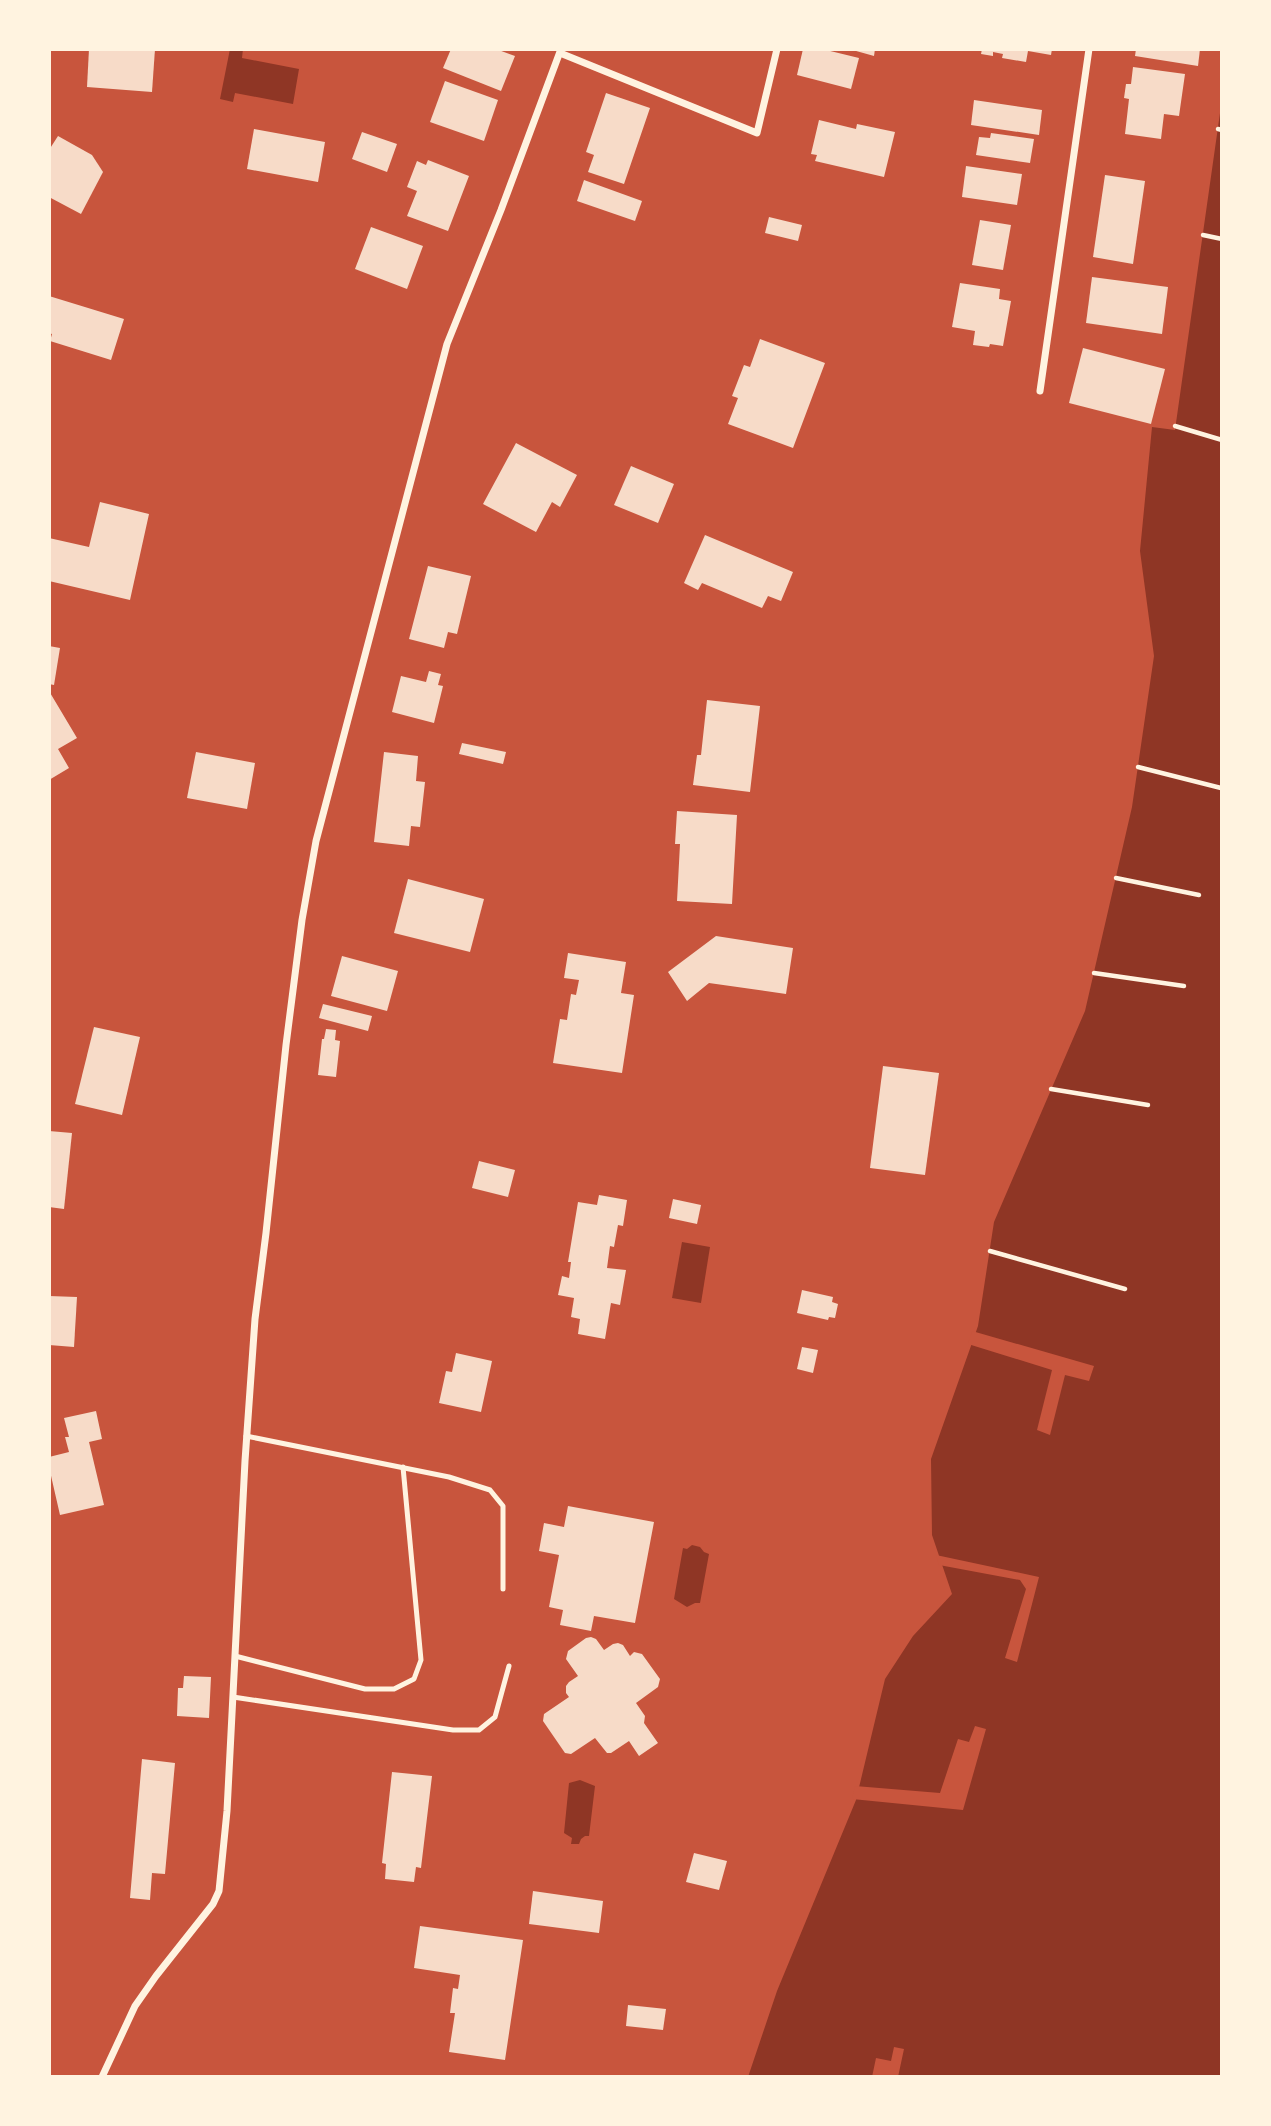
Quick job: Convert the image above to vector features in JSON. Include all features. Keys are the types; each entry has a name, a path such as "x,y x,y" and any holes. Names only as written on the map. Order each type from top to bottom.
{"street":[{"path":"102,2077 135,2006 213,1904 219,1891 227,1811 246,1436 255,1319 302,920 316,841 447,344 560,51 757,133 777,49"},
{"path":"1040,391 1089,49"}],"lane":[{"path":"246,1436 449,1477 490,1490 503,1506 503,1589"},
{"path":"235,1656 365,1689 394,1689 414,1679 421,1660 402,1467"},
{"path":"233,1697 453,1730 479,1730 495,1717 509,1666"}],"path":[{"path":"1203,235 1222,239"},
{"path":"1175,426 1222,440"},
{"path":"1138,767 1220,788"},
{"path":"1116,878 1199,895"},
{"path":"1094,973 1184,986"},
{"path":"1051,1089 1148,1105"},
{"path":"990,1251 1125,1289"}],"shaded area":[{"path":"230,49 243,49 242,58 299,69 293,104 235,93 233,102 220,99"},
{"path":"1222,99 1222,2077 748,2077 777,1991 856,1800 885,1679 913,1636 952,1594 932,1535 931,1459 978,1326 994,1222 1085,1011 1132,807 1154,656 1140,551 1152,427 1175,430"},
{"path":"682,1242 710,1247 701,1303 672,1298"},
{"path":"692,1545 709,1554 700,1603 687,1607 674,1599 683,1548 687,1549"},
{"path":"580,1780 595,1786 589,1836 581,1839 579,1844 571,1844 572,1838 564,1833 569,1783"}],"pier":[{"path":"972,1331 1094,1366 1089,1381 1065,1375 1050,1435 1037,1430 1052,1370 968,1344"},
{"path":"936,1555 1039,1577 1017,1662 1005,1658 1026,1589 1020,1580 939,1565"},
{"path":"975,1726 986,1729 963,1810 852,1799 855,1786 940,1793 958,1739 969,1742"},
{"path":"894,2047 904,2049 898,2077 872,2077 876,2058 891,2061"}],"building":[{"path":"89,49 155,49 152,92 87,87"},
{"path":"451,49 496,49 515,56 501,91 443,68"},
{"path":"803,49 822,49 859,58 851,89 797,75"},
{"path":"849,49 875,49 874,56"},
{"path":"982,49 1052,49 1051,55 1028,51 1026,62 1002,58 1003,54 993,52 993,56 981,54"},
{"path":"1136,49 1200,49 1198,66 1135,56"},
{"path":"1133,67 1185,74 1179,116 1164,114 1161,139 1125,134 1129,99 1124,98 1126,84 1131,84"},
{"path":"445,81 498,100 484,141 430,122"},
{"path":"606,93 650,108 624,184 588,172 594,155 586,152"},
{"path":"974,100 1042,110 1039,135 971,125"},
{"path":"819,120 856,129 857,124 895,132 884,177 815,161 817,155 811,154"},
{"path":"254,129 325,142 318,182 247,169"},
{"path":"362,132 397,144 387,172 352,159"},
{"path":"991,133 1034,139 1030,163 976,155 979,137 990,138"},
{"path":"58,136 92,155 103,172 81,214 49,197 49,150"},
{"path":"428,160 469,176 448,231 407,216 417,191 407,187 417,161 426,165"},
{"path":"966,166 1022,174 1017,205 962,197"},
{"path":"1105,175 1145,181 1133,264 1093,257"},
{"path":"584,180 642,201 635,221 577,201"},
{"path":"769,217 802,225 798,241 765,233"},
{"path":"980,220 1011,225 1003,270 972,265"},
{"path":"371,227 423,246 407,289 355,269"},
{"path":"1092,277 1168,287 1162,334 1086,323"},
{"path":"960,283 1000,289 999,299 1011,301 1003,346 973,345 975,331 952,327"},
{"path":"49,296 124,319 111,360 50,341 52,334 49,333"},
{"path":"760,339 825,363 793,448 728,424 738,398 732,396 744,365 750,367"},
{"path":"1083,348 1165,369 1151,424 1069,403"},
{"path":"516,443 577,475 560,507 552,502 536,532 483,504"},
{"path":"631,466 674,484 658,523 614,505"},
{"path":"100,502 149,514 130,600 49,581 49,538 89,547"},
{"path":"705,535 793,572 781,601 768,596 762,608 702,583 698,590 684,583"},
{"path":"428,566 471,576 457,634 448,632 444,648 409,639"},
{"path":"49,646 60,648 54,685 49,684"},
{"path":"429,671 441,674 438,685 443,686 434,723 392,712 401,676 426,682"},
{"path":"49,691 77,738 58,749 69,768 49,780"},
{"path":"707,700 760,706 750,792 693,785 697,755 701,755"},
{"path":"462,743 506,752 503,764 459,754"},
{"path":"196,752 255,763 247,809 187,798"},
{"path":"384,752 418,756 416,781 425,782 420,827 411,826 409,846 374,842"},
{"path":"677,811 737,815 732,904 677,901 680,844 675,844"},
{"path":"408,879 484,899 470,952 394,933"},
{"path":"716,936 793,948 786,994 709,983 687,1001 668,972"},
{"path":"568,953 626,962 621,993 634,995 622,1073 553,1063 560,1019 567,1020 571,994 576,995 579,980 564,978"},
{"path":"342,956 398,971 387,1011 331,996"},
{"path":"323,1004 372,1016 368,1031 319,1018"},
{"path":"94,1027 140,1037 122,1115 75,1104"},
{"path":"326,1029 336,1030 335,1040 340,1041 336,1077 318,1075 322,1039"},
{"path":"883,1066 939,1073 925,1175 870,1168"},
{"path":"49,1131 72,1133 64,1209 49,1207"},
{"path":"479,1161 515,1170 508,1197 472,1188"},
{"path":"599,1195 627,1200 623,1226 618,1225 614,1247 610,1246 607,1268 626,1270 620,1305 611,1303 605,1339 578,1334 580,1319 571,1317 574,1298 558,1295 562,1276 569,1278 571,1262 568,1262 578,1202 597,1205"},
{"path":"673,1199 701,1205 697,1224 669,1218"},
{"path":"802,1290 833,1297 832,1302 838,1304 835,1318 829,1317 828,1320 797,1313"},
{"path":"49,1296 77,1297 74,1347 49,1345"},
{"path":"802,1347 818,1350 813,1373 797,1369"},
{"path":"456,1353 492,1361 481,1412 439,1403 446,1371 452,1372"},
{"path":"96,1411 102,1439 89,1442 104,1505 60,1515 49,1457 69,1452 65,1437 69,1437 64,1418"},
{"path":"568,1506 654,1522 635,1623 594,1616 591,1631 560,1625 563,1610 549,1607 559,1555 539,1551 544,1523 564,1527"},
{"path":"591,1637 596,1639 604,1650 618,1643 623,1645 630,1656 634,1652 642,1654 660,1679 658,1687 636,1703 645,1716 644,1723 658,1743 639,1756 629,1741 607,1753 595,1738 571,1754 565,1753 543,1721 544,1714 569,1697 566,1686 578,1676 566,1659 568,1651"},
{"path":"184,1676 211,1677 209,1718 177,1716 178,1688 183,1688"},
{"path":"142,1759 175,1763 165,1874 152,1873 150,1900 130,1898"},
{"path":"392,1772 432,1776 421,1868 416,1867 414,1882 385,1879 386,1864 382,1863"},
{"path":"694,1853 727,1861 719,1890 686,1882"},
{"path":"533,1891 603,1901 599,1933 529,1924"},
{"path":"420,1926 523,1940 505,2060 449,2052 455,2013 450,2013 453,1988 458,1989 460,1975 414,1968"},
{"path":"628,2005 666,2009 663,2030 626,2026"}]}
